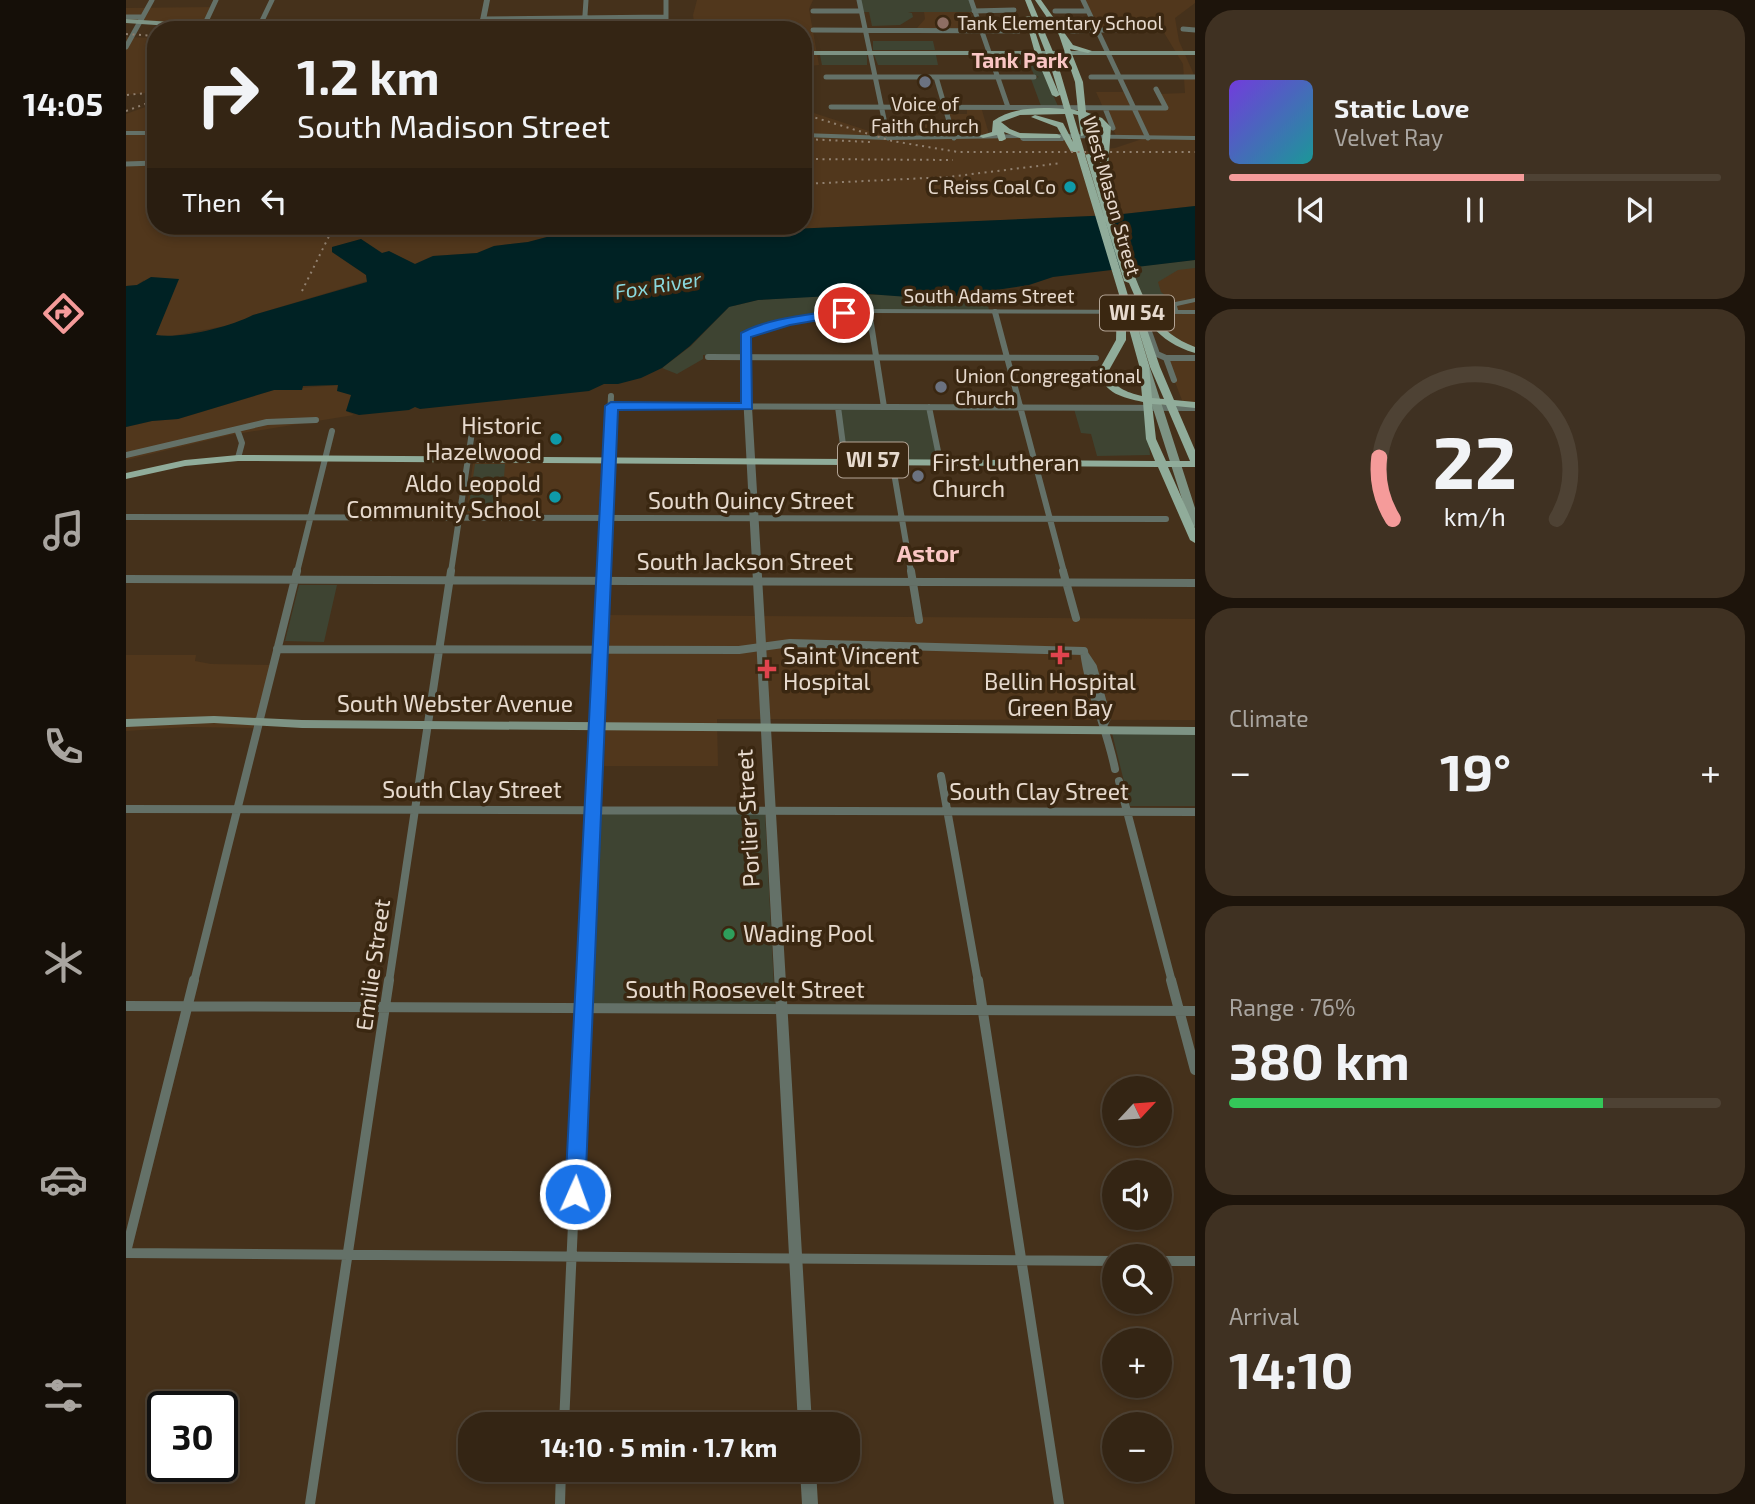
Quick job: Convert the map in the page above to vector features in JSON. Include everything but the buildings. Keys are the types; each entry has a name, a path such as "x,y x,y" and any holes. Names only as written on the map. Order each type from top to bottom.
{"main road":[{"path":"1022,0 1050,82 1080,135"},
{"name":"West Mason Street","path":"1028,0 1049,43"},
{"path":"1036,0 1071,47 1108,53"},
{"name":"West Mason Street","path":"1036,0 1122,258 1149,366"},
{"path":"126,22 147,23"},
{"path":"140,22 147,23"},
{"path":"1062,36 1079,82 1080,135"},
{"path":"1070,53 1088,51"},
{"path":"812,53 1195,53"},
{"path":"989,53 1038,53"},
{"path":"1009,54 1034,58 1043,65"},
{"path":"984,136 996,134 1003,117 1027,112 1068,112 1096,119 1105,125 1108,131 1101,192"},
{"path":"999,125 1010,119 1035,117 1051,120 1062,127 1085,170"},
{"path":"999,125 1013,134 1057,136"},
{"path":"999,125 1004,137"},
{"name":"West Mason Street","path":"1080,135 1085,170 1122,293 1191,467 1195,497"},
{"path":"1122,258 1151,323 1171,341 1195,350"},
{"path":"1122,293 1121,340 1102,372 1103,378 1110,387 1131,397 1195,406"},
{"name":"WI 54","path":"1149,366 1149,425 1151,439 1161,461"},
{"name":"WI 54","path":"1149,366 1191,467"},
{"name":"WI 57","path":"126,475 177,464 238,458 1161,461"},
{"path":"1161,461 1191,467"},
{"path":"1161,461 1195,540"},
{"name":"West Mason Street","path":"1191,467 1195,524"},
{"name":"South Webster Avenue","path":"126,723 190,719 260,724"},
{"name":"South Webster Avenue","path":"126,731 260,724 1105,727 1195,724"},
{"name":"South Webster Avenue","path":"1105,727 1195,732"}],"street":[{"path":"126,47 152,0"},
{"path":"206,21 216,0"},
{"path":"264,21 272,0"},
{"path":"487,0 483,19 666,17"},
{"path":"585,21 586,0"},
{"path":"666,0 666,21"},
{"path":"859,0 888,138"},
{"path":"971,0 1008,107"},
{"path":"1083,0 1145,138"},
{"path":"813,11 861,10"},
{"path":"974,11 1014,10"},
{"path":"1055,11 1088,10"},
{"path":"1071,31 1138,29"},
{"path":"1183,29 1195,30"},
{"path":"813,30 1019,31"},
{"path":"826,77 1034,78"},
{"path":"936,77 954,137"},
{"path":"1091,77 1195,77"},
{"path":"831,107 1166,108 1156,89"},
{"path":"1105,108 1113,128"},
{"path":"126,133 147,133"},
{"path":"812,135 1145,138"},
{"path":"954,137 1195,138"},
{"path":"126,164 147,163"},
{"path":"1174,312 1172,306 1175,304 1195,300"},
{"path":"869,312 884,407"},
{"name":"South Adams Street","path":"745,335 755,330 806,318 869,312 1195,312"},
{"path":"995,312 1076,618"},
{"path":"1142,312 1156,353 1166,358 1195,358"},
{"name":"Porlier Street","path":"745,335 804,1412"},
{"path":"708,357 1096,358"},
{"path":"1166,358 1174,380"},
{"path":"565,1412 611,401 748,407 1195,406"},
{"path":"838,407 845,460"},
{"path":"929,407 940,461"},
{"path":"126,455 279,421 316,420"},
{"path":"237,429 242,443 238,458"},
{"path":"332,431 126,1253 1102,1261"},
{"name":"Emilie Street","path":"310,1504 472,432"},
{"path":"892,461 919,620"},
{"name":"South Quincy Street","path":"126,517 1166,519"},
{"name":"South Jackson Street","path":"126,579 1195,583"},
{"path":"278,649 739,650 790,643 906,644 925,649 1085,653 1086,667 1115,769"},
{"path":"941,776 982,1010 1059,1504"},
{"path":"1119,782 1195,1070"},
{"name":"South Clay Street","path":"126,810 238,808 1195,812"},
{"name":"South Roosevelt Street","path":"126,1006 1195,1011"},
{"path":"1172,1261 1195,1261"},
{"path":"560,1504 561,1482"},
{"path":"809,1482 810,1504"}],"shaded area":[{"path":"697,0 813,0 809,9 811,21 694,21"},
{"path":"1083,0 1195,0 1195,3 1175,18 1179,41 1195,77 1195,206 1114,215 1107,158 1081,164 1099,216 812,228 812,90 814,113 887,137 885,125 949,125 946,114 967,114 967,107 981,107 989,134 1063,138 1076,152 1115,148 1142,139 1117,138 1096,92 1126,92 1134,108 1165,108 1158,94 1185,93 1183,64 1163,31 1097,31"},
{"path":"213,7 206,21 147,22 126,21 126,8"},
{"path":"924,12 970,12 976,28 917,28 925,19"},
{"path":"812,26 819,65 812,66"},
{"path":"126,37 147,38 147,93 126,95"},
{"path":"147,106 147,235 554,235 528,242 494,246 477,253 433,256 415,264 389,252 382,253 361,239 333,247 332,252 366,275 367,281 253,315 236,324 171,336 155,336 144,280 137,285 126,286 126,114"},
{"path":"636,235 685,235 670,237"},
{"path":"1195,260 1195,350 1157,325 1133,267"},
{"path":"1166,358 1195,358 1195,405 1183,403"},
{"path":"339,385 341,391 352,395 346,411 354,415 230,435 126,460 126,427 178,419 274,390"},
{"path":"473,463 602,463 602,512 598,515 466,513"},
{"path":"610,615 1195,619 1195,720 717,719 718,766 604,766"},
{"path":"126,655 196,655 195,661 211,664 274,665 259,728 187,727 126,731"}],"green space":[{"name":"Tank Park","path":"859,0 971,0 975,12 908,12 912,13 913,17 900,25 872,26 869,12 862,12"},
{"path":"873,41 933,41 935,50 873,50"},
{"path":"820,55 867,55 867,65 822,65"},
{"path":"874,55 936,55 938,65 878,65"},
{"path":"994,57 1024,58 1039,66 1058,106 1041,106 1031,79 1039,77 1034,75 1030,65 996,65"},
{"path":"1195,260 1195,268 1178,270 1158,282 1161,292 1172,301 1165,310 1149,310 1131,267"},
{"path":"985,290 989,310 854,311 801,318 747,331 740,337 740,354 703,355 703,359 677,374 662,368 691,346 729,307 730,293 733,306 758,300 845,294 961,297"},
{"path":"838,407 929,407 940,461 845,460"},
{"path":"1074,409 1145,409 1150,455 1097,456 1091,434 1081,433"},
{"path":"475,464 505,464 503,491 496,491 494,504 518,504 518,511 468,511"},
{"path":"299,585 337,585 324,642 285,641"},
{"path":"1112,733 1195,734 1195,806 1130,806"},
{"path":"598,812 765,813 775,1006 590,1005"}],"water":[{"name":"Fox River","path":"1195,206 1195,260 1053,277 1029,285 935,299 868,294 758,300 729,307 690,346 662,368 641,378 618,384 604,384 589,391 420,409 415,407 409,410 359,415 346,411 351,395 337,391 338,385 303,386 302,390 274,390 178,419 126,427 126,286 137,285 151,277 179,279 156,335 167,336 219,328 253,315 367,282 366,275 332,252 332,247 361,239 382,253 389,251 415,264 433,256 477,253 494,246 528,242 554,235 812,235 812,228 1114,215"}],"railway":[{"path":"126,34 147,35"},
{"path":"127,95 147,93"},
{"path":"126,111 147,103"},
{"path":"812,117 892,141 958,152 1195,152"},
{"path":"812,139 870,142"},
{"path":"812,159 953,160"},
{"path":"812,184 948,177 1062,163"},
{"path":"302,291 330,235"}],"place":[{"name":"Tank Elementary School","path":"943,23"},
{"name":"Voice of Faith Church","path":"925,82"},
{"name":"C Reiss Coal Co","path":"1070,187"},
{"name":"Union Congregational Church","path":"941,387"},
{"name":"Historic Hazelwood","path":"556,439"},
{"name":"First Lutheran Church","path":"918,476"},
{"name":"Aldo Leopold Community School","path":"555,497"},
{"name":"Bellin Hospital Green Bay","path":"1060,655"},
{"name":"Saint Vincent Hospital","path":"767,669"},
{"name":"Wading Pool","path":"729,934"}],"district":[{"name":"Tank Park","path":"1020,61"},
{"name":"Astor","path":"928,554"}],"route":[{"path":"575,1194 611,406 748,407 745,335 790,322 844,313"}]}
